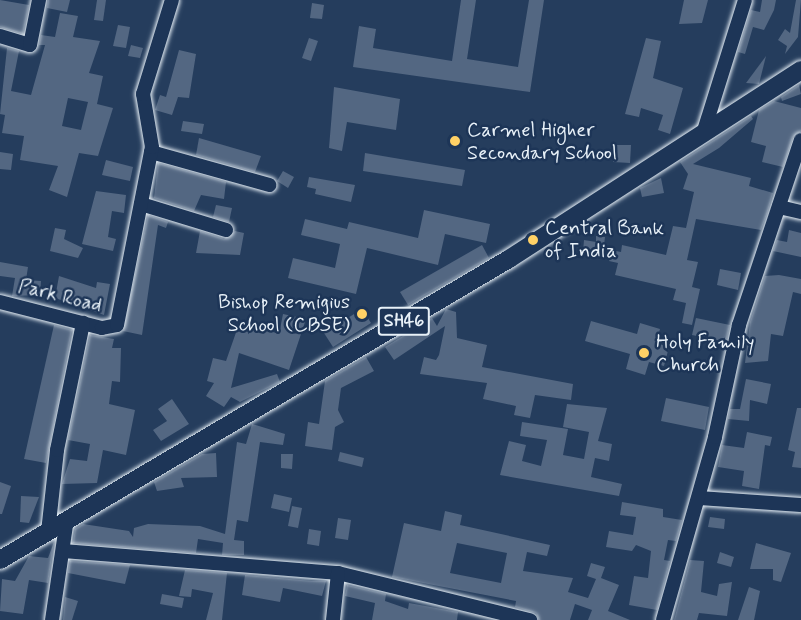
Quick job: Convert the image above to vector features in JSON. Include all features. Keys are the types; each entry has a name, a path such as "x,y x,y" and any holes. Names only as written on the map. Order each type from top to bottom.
{"main road":[{"name":"SH46","path":"0,560 509,259 801,70"}],"street":[{"path":"0,36 30,45 39,0"},
{"path":"172,0 143,94 151,152 141,204 226,230"},
{"path":"703,134 745,0"},
{"path":"663,620 699,498 739,325 801,140"},
{"path":"151,152 269,185"},
{"name":"Park Road","path":"0,302 110,328 119,321 141,204"},
{"path":"779,207 801,212"},
{"path":"48,532 57,450 83,323"},
{"path":"699,498 801,505"},
{"path":"52,620 68,519"},
{"path":"64,551 338,573 530,620"},
{"path":"333,620 338,573"}],"building":[{"path":"0,0 29,5 23,34 0,27"},
{"path":"48,0 70,0 67,12 47,8"},
{"path":"97,0 106,0 103,21 94,20"},
{"path":"461,0 476,0 467,59 518,67 529,0 544,0 530,92 353,67 359,26 376,29 373,48 452,61"},
{"path":"684,0 708,0 702,23 679,24"},
{"path":"762,0 776,0 774,10 764,30 753,27 745,54 738,52 751,10 760,12"},
{"path":"796,0 801,0 798,37 785,54 787,46 778,40 785,29 790,33"},
{"path":"312,3 324,5 322,19 310,18"},
{"path":"60,13 78,16 73,37 100,41 89,73 103,76 97,104 113,108 98,156 79,153 67,197 49,190 58,166 20,160 24,136 2,133 5,115 0,114 7,48 19,51 11,91 31,95 45,45 39,45 41,35 55,37","holes":["68,98 88,102 81,130 62,126"]},
{"path":"118,25 130,27 126,48 113,46"},
{"path":"309,38 318,41 311,61 302,58"},
{"path":"646,38 661,41 653,78 683,88 670,134 658,130 663,115 641,108 639,117 625,114"},
{"path":"131,45 143,48 140,58 128,56"},
{"path":"179,50 196,54 189,98 178,97 172,115 155,110 160,95 166,97"},
{"path":"766,56 759,84 746,83"},
{"path":"799,85 801,94 782,101 781,97"},
{"path":"334,87 400,99 396,130 347,122 342,151 329,148"},
{"path":"774,101 801,108 801,131 793,137 783,167 762,162 766,146 751,142 759,110"},
{"path":"751,116 753,119 719,148 693,164 751,178 749,186 773,193 767,214 761,230 696,219 687,260 698,262 692,287 700,289 692,325 682,323 686,303 673,300 676,289 615,275 618,263 609,261 611,250 621,252 622,245 666,255 673,226 686,228 694,192 683,189 688,174 680,162"},
{"path":"183,121 204,124 202,134 181,131"},
{"path":"199,138 261,156 255,172 196,155"},
{"path":"613,145 631,145 630,163 613,162"},
{"path":"0,152 13,154 11,170 0,169"},
{"path":"365,153 465,170 462,186 363,171"},
{"path":"106,160 133,167 130,181 102,175"},
{"path":"158,163 226,182 224,199 201,195 194,211 154,198"},
{"path":"283,171 294,177 288,188 277,181"},
{"path":"309,177 355,185 351,202 315,194 316,189 307,187"},
{"path":"661,178 664,193 642,197 640,188"},
{"path":"96,191 126,195 124,213 112,211 108,237 116,239 113,251 82,244"},
{"path":"216,205 232,208 229,222 213,217"},
{"path":"424,210 490,224 486,243 445,234 438,265 367,248 356,294 288,278 293,258 335,268 340,244 301,235 305,219 347,229 349,222 418,238"},
{"path":"148,215 168,222 166,228 158,225 142,335 123,331"},
{"path":"55,228 66,230 64,239 83,248 78,258 50,251"},
{"path":"789,230 801,233 801,257 773,251 777,240 787,242"},
{"path":"200,231 224,239 235,231 244,233 240,255 196,253"},
{"path":"596,236 605,237 603,254 583,252 584,240 596,242"},
{"path":"482,245 489,258 408,305 400,292"},
{"path":"0,262 28,267 26,280 41,281 40,295 12,296 15,278 0,276"},
{"path":"720,269 741,273 738,290 717,285"},
{"path":"779,275 801,279 801,294 793,292 783,336 771,334 768,361 745,363 750,322 765,276"},
{"path":"59,276 96,288 97,282 110,284 104,315 55,298"},
{"path":"362,309 371,323 333,347 324,333"},
{"path":"446,309 456,312 457,338 487,345 482,367 573,384 571,400 535,395 530,418 514,415 516,406 483,399 487,383 420,374 424,357 436,360 439,355 445,326 394,360 385,347 432,318 437,326"},
{"path":"283,314 306,319 289,370 239,353 231,388 277,374 280,382 240,402 231,397 224,407 206,396 214,383 207,381 213,358 226,361 240,321 279,334"},
{"path":"696,318 730,325 726,342 692,335"},
{"path":"591,321 637,334 640,323 660,329 656,343 669,347 664,366 649,362 645,375 626,369 630,354 585,341"},
{"path":"54,325 72,330 46,463 24,459"},
{"path":"90,335 114,339 112,348 121,348 120,382 112,381 109,404 135,410 126,455 103,450 97,483 62,484 70,459 87,461 90,444 68,440"},
{"path":"366,357 374,371 341,388 338,410 344,422 335,427 332,450 305,446 308,422 319,424 325,381"},
{"path":"746,379 771,384 767,404 750,400 749,421 728,419 730,409 740,409"},
{"path":"666,398 709,407 705,430 661,421"},
{"path":"172,399 189,424 161,441 153,430 167,421 158,409"},
{"path":"567,404 607,408 598,441 612,444 609,461 595,458 591,477 622,484 619,496 500,475 509,441 526,445 522,461 541,466 547,440 520,436 522,422 568,429 563,455 584,459 589,432 563,427"},
{"path":"797,408 801,408 801,468 792,467 795,452 788,450"},
{"path":"252,424 285,434 283,445 260,442 248,522 237,520 234,540 244,541 244,555 222,555 223,543 198,539 196,553 73,543 75,529 83,524 129,531 133,537 134,528 148,524 200,526 225,534 237,442 246,444"},
{"path":"747,432 772,437 770,446 765,445 759,489 742,486 744,471 718,467 722,445 744,448"},
{"path":"340,452 364,458 362,467 338,461"},
{"path":"216,453 217,477 181,478 184,487 157,491 154,482 202,454"},
{"path":"281,454 293,454 292,469 281,468"},
{"path":"0,482 11,486 2,514 0,514"},
{"path":"274,494 292,498 289,512 271,508"},
{"path":"21,496 39,497 29,523 20,522"},
{"path":"622,502 663,509 663,517 682,520 676,541 668,540 664,560 670,561 657,610 629,605 634,576 648,578 651,551 636,545 632,551 606,547 609,531 633,535 636,517 620,515"},
{"path":"292,506 302,508 298,528 288,526"},
{"path":"445,511 462,515 460,525 550,545 547,556 527,552 523,571 573,578 568,592 588,598 596,579 587,576 591,563 605,567 601,578 619,585 608,611 630,620 588,620 592,610 575,604 570,620 539,620 536,613 515,607 516,601 392,577 404,523 441,531","holes":["457,543 507,553 501,583 450,573"]},
{"path":"710,517 725,519 724,529 708,527"},
{"path":"338,518 351,520 348,540 335,538"},
{"path":"309,529 321,531 319,546 307,544"},
{"path":"54,542 48,583 29,580 23,614 0,611 2,579 15,581 29,556 48,558"},
{"path":"756,543 791,553 781,582 773,580 773,569 750,569"},
{"path":"720,552 734,557 731,567 717,563"},
{"path":"690,560 704,561 701,592 717,596 719,584 732,582 727,616 699,613 697,620 674,620"},
{"path":"70,561 130,565 125,584 68,573"},
{"path":"185,570 227,573 222,620 206,620 213,593 192,589 191,597 179,596"},
{"path":"245,575 326,581 322,596 283,588 280,602 242,595"},
{"path":"347,585 386,594 385,601 408,609 409,603 458,612 457,620 372,620 375,603 345,596"},
{"path":"749,587 760,591 754,620 738,620"},
{"path":"162,594 184,598 182,608 160,604"},
{"path":"65,597 78,601 72,620 63,620"}],"place":[{"name":"Carmel Higher Secondary School","path":"455,141"},
{"name":"Central Bank of India","path":"533,240"},
{"name":"Bishop Remigius School (CBSE)","path":"362,314"},
{"name":"Holy Family Church","path":"644,353"}]}
